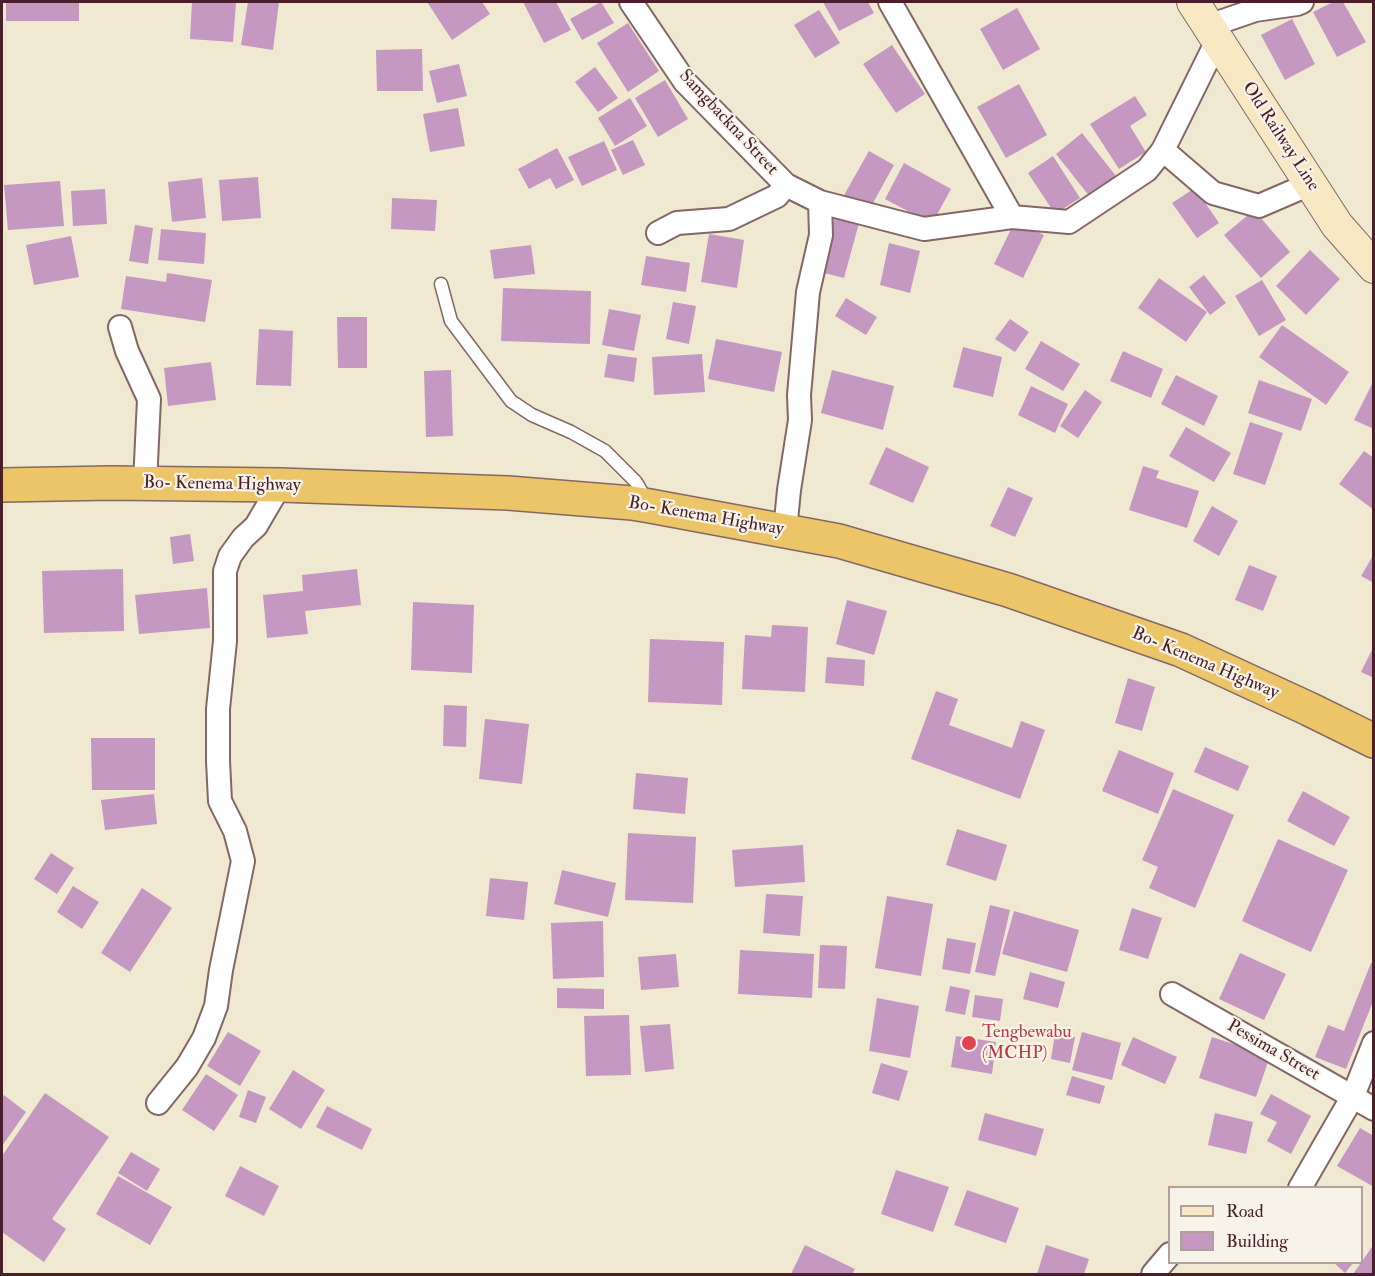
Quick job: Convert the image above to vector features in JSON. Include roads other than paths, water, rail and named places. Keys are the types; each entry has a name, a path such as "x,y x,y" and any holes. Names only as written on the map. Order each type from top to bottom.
{"highway":[{"name":"Bo- Kenema Highway","path":"2,485 280,484 508,493 632,503 839,541 1008,590 1181,650 1374,741"}],"street":[{"name":"Samgbackna Street","path":"631,2 685,82 786,185 820,202 924,229 1012,218 1069,222 1147,171 1163,150 1214,35"},
{"path":"890,2 1012,218"},
{"name":"Old Railway Line","path":"1193,2 1337,225 1374,267"},
{"path":"1214,35 1223,21 1302,2"},
{"path":"1163,150 1213,193 1259,206 1310,184"},
{"path":"658,233 677,223 729,219 777,196 786,185"},
{"path":"785,531 800,420 799,395 808,292 821,235 820,202"},
{"path":"120,327 127,351 148,399 145,483"},
{"path":"158,1103 193,1057 204,1038 216,1006 220,970 243,861 235,831 220,801 218,771 218,709 225,641 225,571 230,556 243,538 256,526 280,484"},
{"name":"Pessima Street","path":"1172,994 1374,1109"},
{"path":"1301,1186 1353,1096 1374,1043"},
{"path":"1153,1275 1168,1256"}],"lane":[{"path":"441,284 452,321 511,401 532,415 572,432 605,451 636,482 650,506"}],"place":[{"name":"Tengbewabu (MCHP)","path":"969,1043"}]}
